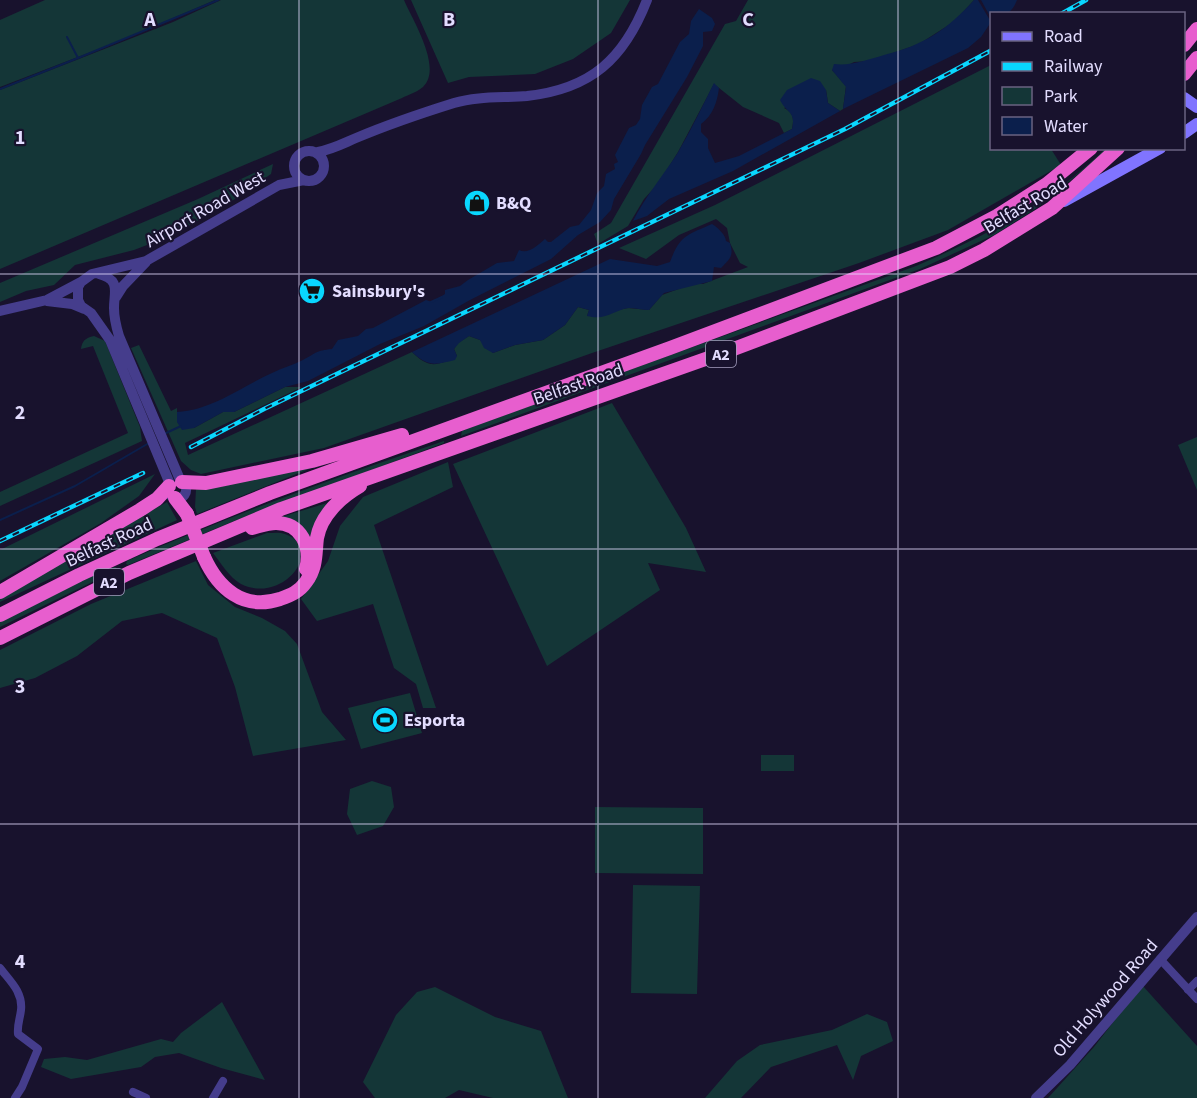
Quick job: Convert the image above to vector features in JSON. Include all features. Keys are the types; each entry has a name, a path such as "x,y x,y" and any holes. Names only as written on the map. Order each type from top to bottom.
{"highway":[{"path":"1185,44 1197,29"},
{"path":"1185,73 1197,58"},
{"name":"Belfast Road","path":"0,615 157,539 270,493 670,348 936,248 997,216 1038,190 1088,150"},
{"name":"A2","path":"1052,208 1116,150"},
{"name":"Belfast Road","path":"0,638 129,573 281,509 731,350 913,282 984,250 1052,208"},
{"path":"0,592 177,487 312,461 412,432 448,428"},
{"path":"177,487 211,572 230,593 251,603 260,603 297,593 315,566 317,538 327,514 357,488 379,475"},
{"path":"221,533 272,523 284,524 297,530 306,544 308,559 306,570 284,598"}],"main road":[{"path":"1185,132 1197,123"},
{"name":"Belfast Road","path":"1052,208 1156,150"}],"street":[{"path":"318,153 454,103 549,92 584,79 603,68 618,54 637,26 647,0"},
{"path":"325,165 322,156 313,150 302,152 294,165 296,174 304,180 317,179 323,173 325,165 336,148"},
{"name":"Airport Road West","path":"279,184 294,165"},
{"name":"Airport Road West","path":"98,274 146,261 279,184 304,180"},
{"name":"Airport Road West","path":"115,300 123,286 146,261"},
{"path":"0,311 47,300 86,277 98,274 110,279 114,284 114,321 177,487"},
{"path":"81,282 77,294 81,306 89,311 110,340 157,438 162,463 159,488 153,498 140,510"},
{"path":"47,300 72,304 89,311 104,312 115,300"},
{"path":"162,463 177,487"},
{"name":"Old Holywood Road","path":"1036,1098 1070,1065 1197,917"},
{"path":"1160,959 1197,999"},
{"path":"0,968 20,994 21,1011 17,1023 18,1034 38,1049 15,1098"},
{"path":"1188,990 1197,981"},
{"path":"213,1098 223,1081"},
{"path":"133,1092 146,1098"}],"green space":[{"path":"45,0 215,0 122,40 0,87 0,20"},
{"path":"221,0 404,0 428,57 430,68 428,79 421,89 402,98 0,269 0,90 173,22"},
{"path":"411,0 630,0 611,33 573,59 535,74 469,77 448,83"},
{"path":"748,0 974,0 955,21 919,44 870,61 840,65 832,70 846,86 843,109 840,111 828,103 826,90 784,108 791,114 793,122 792,129 784,133 779,123 743,107 714,84 678,152 658,184 644,199 628,226 598,244 594,234 611,223 725,24 736,21"},
{"path":"990,66 990,150 1052,150 1061,165 948,230 859,263 592,353 324,448 201,474 191,470 181,461 131,348 139,345 171,411 177,408 177,422 194,428 223,412 234,412 285,387 302,387 185,443 188,455 412,352 423,361 438,364 457,356 454,349 458,343 469,336 480,340 493,353 515,345 543,340 565,325 578,307 589,310 587,316 628,308 649,310 662,295 695,283 703,284 748,267 740,263 730,243 727,228 716,219 679,235 646,259 619,248 715,205"},
{"path":"1104,150 1108,150 1035,209 994,235 920,269 461,436 462,431 475,426 916,266 967,243 1016,216 1084,168"},
{"path":"273,164 271,174 235,199 173,235 134,250 75,265 54,285 26,291 0,302 0,283 198,199"},
{"path":"94,336 105,341 140,427 142,441 0,506 0,492 128,433 93,346 81,349 84,340"},
{"path":"612,403 686,528 706,572 648,563 660,590 547,666 453,464"},
{"path":"1197,437 1197,490 1178,445"},
{"path":"444,441 444,443 126,564 127,561 245,512"},
{"path":"334,459 197,514 196,489"},
{"path":"448,462 453,487 374,525 436,708 423,708 416,684 394,668 373,604 317,621 301,599 328,561 340,526 363,497"},
{"path":"155,474 139,496 101,523 0,581 0,550"},
{"path":"167,502 177,520 0,602 0,596"},
{"path":"327,503 319,515 311,539 298,523 278,518"},
{"path":"267,533 285,534 297,541 301,551 300,562 294,572 284,581 271,587 257,588 241,584 229,574 213,553"},
{"path":"196,561 208,585 235,607 285,631 297,644 322,712 346,740 253,756 235,687 217,638 162,613 122,621 77,656 35,678 0,688 0,650 91,604"},
{"path":"114,567 117,570 0,627 0,621"},
{"name":"Esporta","path":"410,693 422,733 361,749 348,708"},
{"path":"761,755 794,755 794,771 761,771"},
{"path":"372,781 391,787 394,807 383,826 357,835 347,814 350,789"},
{"path":"595,807 703,808 703,874 595,873"},
{"path":"633,885 700,886 697,994 631,993"},
{"path":"1142,985 1197,1046 1197,1098 1048,1098 1094,1047"},
{"path":"435,987 495,1017 541,1031 568,1098 493,1098 459,1090 445,1098 375,1098 363,1082 396,1015 417,992"},
{"path":"222,1002 265,1080 179,1053 155,1057 141,1067 71,1079 41,1067 44,1059 65,1057 87,1060 161,1039 173,1042 181,1033"},
{"path":"867,1014 887,1022 893,1041 861,1056 853,1080 837,1045 771,1067 741,1098 705,1098 737,1061 760,1045 832,1030"}],"water":[{"path":"974,0 978,0 990,24 981,37 968,48 843,109 846,87 832,70 834,64 865,61 898,51 934,35 954,20"},
{"path":"981,0 1017,0 1010,11 990,12 990,16"},
{"path":"699,9 712,18 715,24 712,31 703,32 703,46 687,77 614,199 611,210 600,222 578,235 551,259 424,326 380,344 308,381 285,387 234,412 223,412 194,428 182,430 177,422 177,412 202,407 317,352 332,349 338,340 358,336 366,329 373,328 426,300 432,302 445,294 445,290 460,286 497,263 514,261 519,250 529,250 545,239 551,242 570,227 579,225 591,210 597,193 604,186 606,174 615,169 614,164 618,162 615,155 629,128 636,125 640,119 642,105 652,87 658,84 680,42 689,34 691,21"},
{"path":"811,78 820,81 826,90 828,103 840,111 733,171 669,199 647,216 633,221 677,154 714,83 719,88 717,99 711,113 701,124 701,132 708,139 708,148 715,163 739,156 792,129 792,116 780,100 787,90"},
{"path":"712,224 730,243 732,251 729,260 721,268 714,267 712,281 664,293 649,310 629,308 594,317 587,316 589,310 578,307 565,325 543,340 515,345 493,353 484,348 480,340 469,336 454,349 457,356 455,360 442,363 432,364 412,352 610,259 657,266 670,262 677,246 685,237"}],"waterway":[{"path":"78,58 218,0"},
{"path":"0,89 78,58 67,37"},
{"path":"431,302 442,297"},
{"path":"164,434 181,426"},
{"path":"0,520 75,486 149,443"}],"railway":[{"path":"1065,12 1086,0"},
{"path":"191,447 264,409 845,129 990,51"},
{"path":"0,541 143,473"}],"place":[{"name":"B&Q","path":"477,203"},
{"name":"Sainsbury's","path":"312,291"},
{"name":"Esporta","path":"385,720"}]}
